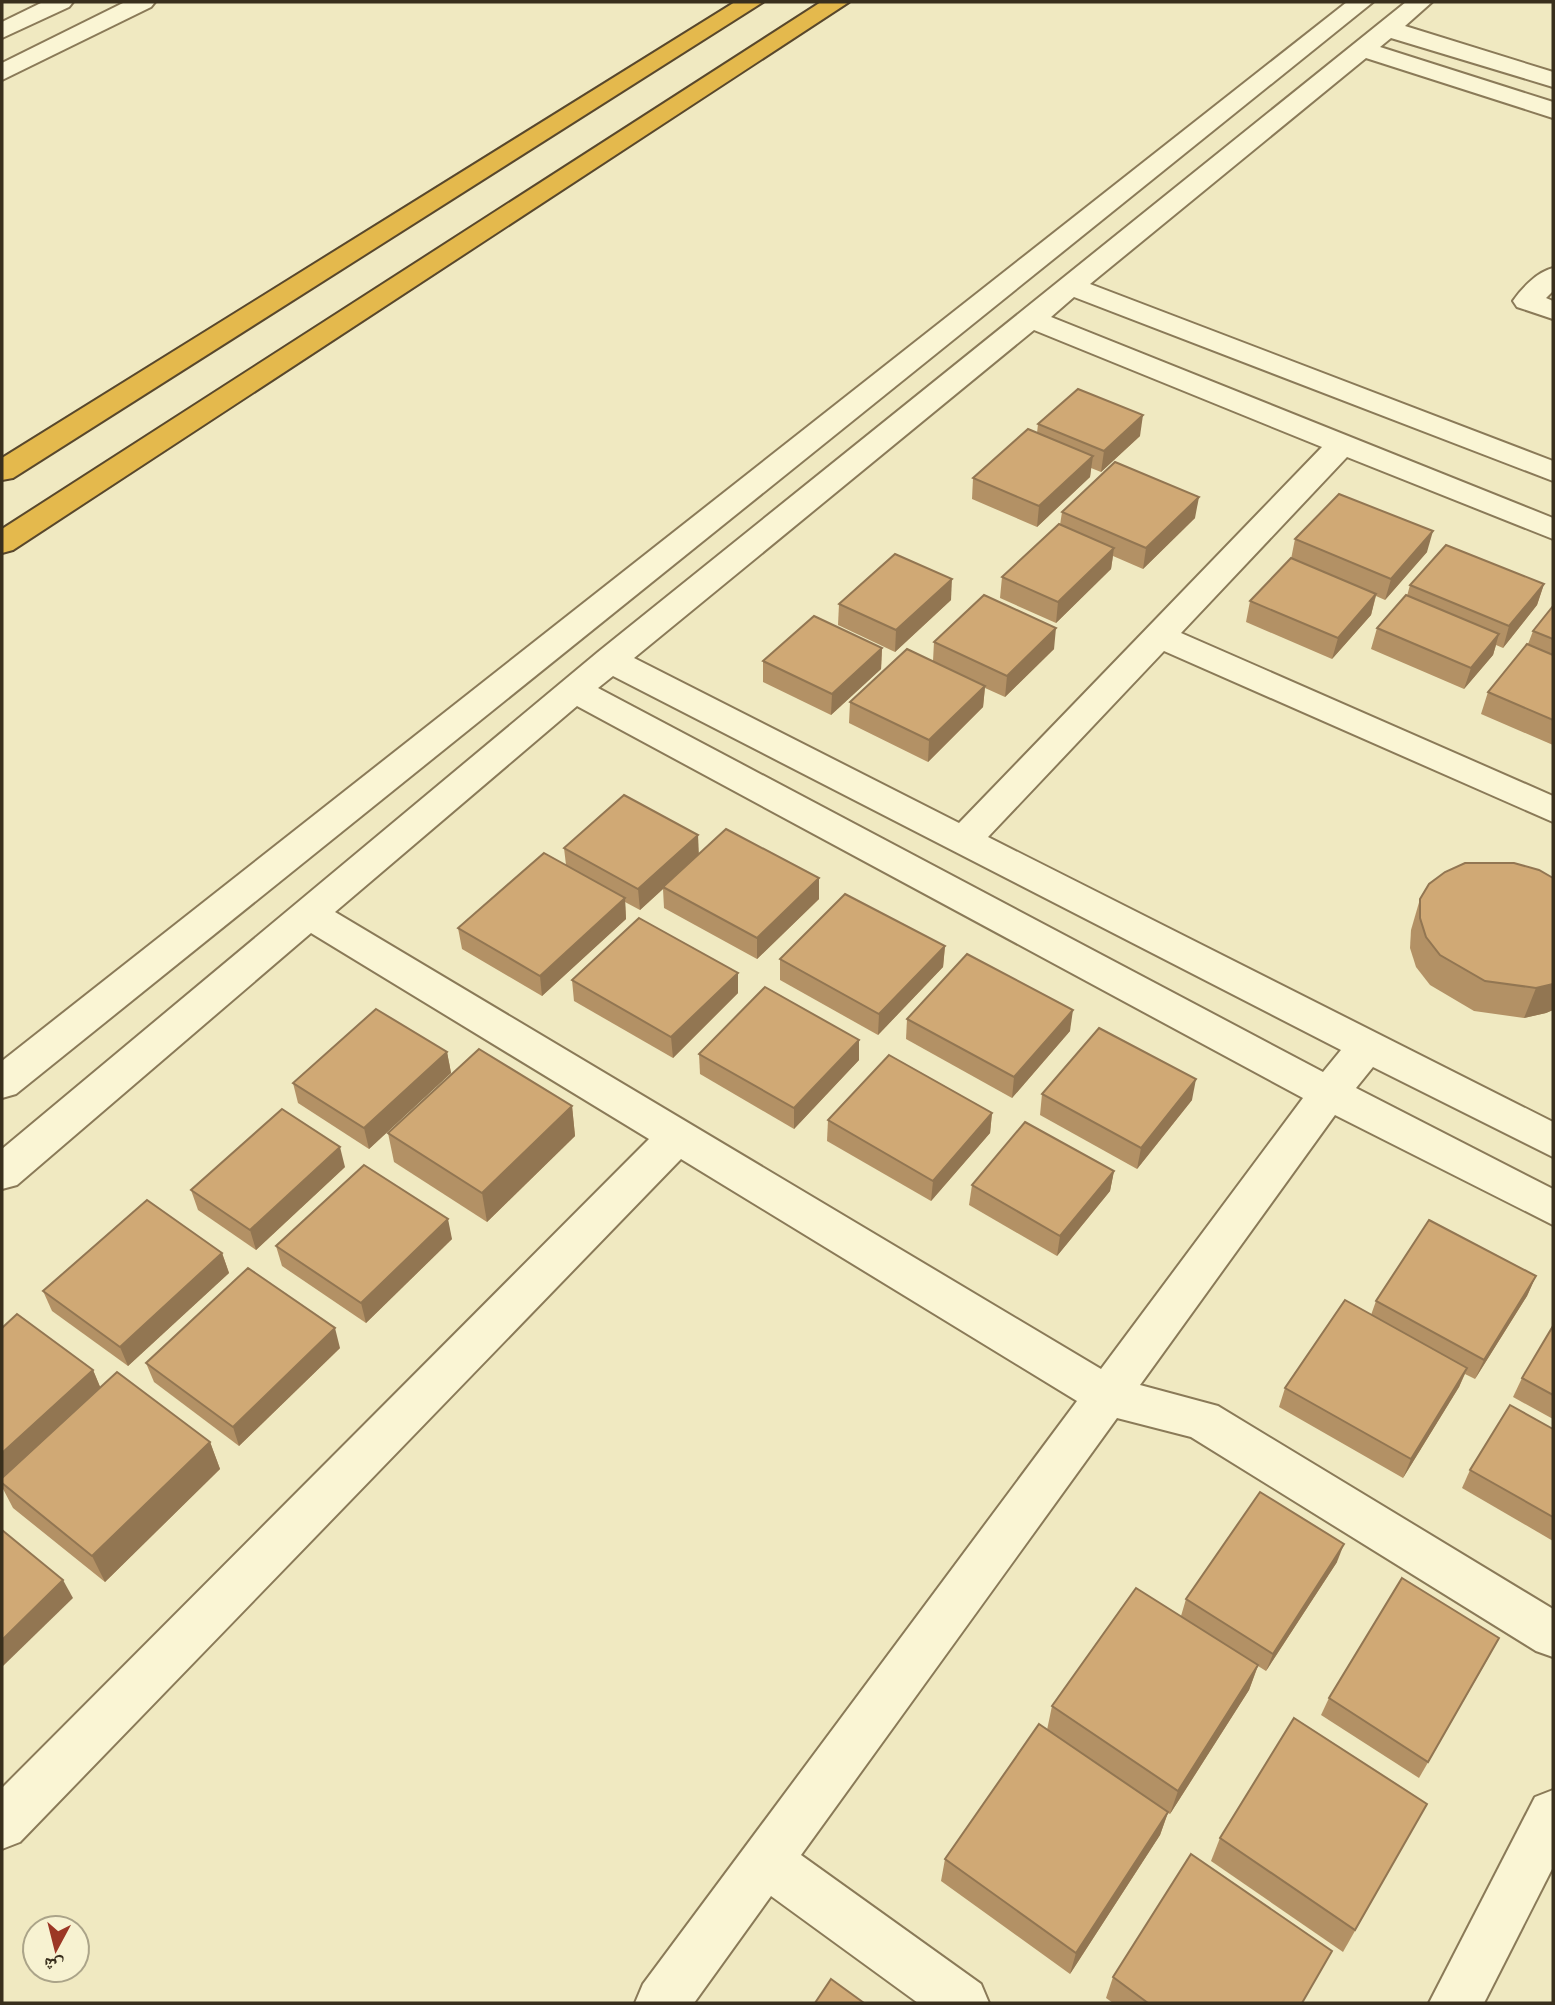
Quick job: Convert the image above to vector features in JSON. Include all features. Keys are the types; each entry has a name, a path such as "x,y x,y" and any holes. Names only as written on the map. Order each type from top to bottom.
{"highway":[{"path":"2,471 751,2"},
{"path":"2,543 837,2"}],"street":[{"path":"2,31 61,2"},
{"path":"2,1083 1361,2"},
{"path":"2,1173 610,660 1360,48 1420,2"},
{"path":"2,73 127,4"},
{"path":"1385,28 1553,80"},
{"path":"1360,48 1553,110"},
{"path":"1553,275 1527,301 1553,311"},
{"path":"1070,286 1553,472"},
{"path":"1029,318 1553,528"},
{"path":"964,840 1342,444"},
{"path":"1159,636 1553,810"},
{"path":"610,660 1553,1141"},
{"path":"574,690 1329,1093 1553,1208"},
{"path":"309,914 1107,1396 1202,1420 1553,1635"},
{"path":"662,2003 1329,1093 1367,1046"},
{"path":"2,1824 678,1136"},
{"path":"1456,2003 1553,1815"},
{"path":"766,1861 962,2003"}],"building":[{"path":"1078,389 1143,415 1104,451 1038,424"},
{"path":"1028,429 1093,456 1039,506 973,478"},
{"path":"1115,462 1199,497 1146,548 1062,512"},
{"path":"1339,494 1433,531 1391,579 1295,539"},
{"path":"1059,524 1114,548 1058,602 1002,577"},
{"path":"1446,545 1544,584 1509,626 1410,585"},
{"path":"895,554 952,579 896,630 839,604"},
{"path":"1291,558 1376,594 1338,638 1250,601"},
{"path":"984,595 1056,628 1007,676 934,642"},
{"path":"1406,595 1499,634 1471,668 1377,628"},
{"path":"1553,606 1553,639 1533,631"},
{"path":"814,616 882,648 832,694 763,661"},
{"path":"1527,644 1553,655 1553,720 1488,692"},
{"path":"907,649 985,686 929,740 850,702"},
{"path":"624,795 698,835 638,889 564,848"},
{"path":"726,829 819,878 757,938 663,887"},
{"path":"544,853 625,898 540,976 458,928"},
{"path":"1465,863 1514,863 1539,870 1553,878 1553,984 1536,988 1485,981 1440,955 1426,937 1420,918 1420,899 1429,884 1445,872"},
{"path":"845,894 945,946 879,1014 780,959"},
{"path":"639,918 738,973 671,1037 572,980"},
{"path":"967,954 1073,1010 1014,1077 907,1019"},
{"path":"765,987 859,1040 794,1108 699,1054"},
{"path":"376,1009 447,1052 364,1128 293,1083"},
{"path":"1099,1028 1196,1079 1141,1148 1042,1094"},
{"path":"479,1049 572,1106 482,1193 388,1133"},
{"path":"889,1055 992,1113 933,1181 828,1120"},
{"path":"282,1109 340,1147 250,1230 191,1190"},
{"path":"1025,1122 1114,1171 1060,1236 972,1185"},
{"path":"364,1165 448,1219 361,1303 276,1246"},
{"path":"147,1200 222,1253 120,1347 43,1291"},
{"path":"1429,1220 1536,1276 1484,1360 1376,1301"},
{"path":"248,1268 335,1328 233,1427 146,1363"},
{"path":"1345,1300 1467,1368 1411,1459 1285,1388"},
{"path":"17,1314 93,1370 2,1453 2,1328"},
{"path":"1553,1326 1553,1395 1522,1378"},
{"path":"117,1372 210,1442 92,1556 2,1483 2,1478"},
{"path":"1510,1405 1553,1429 1553,1517 1470,1470"},
{"path":"1260,1492 1344,1544 1273,1654 1186,1599"},
{"path":"2,1530 63,1580 2,1640"},
{"path":"1402,1578 1499,1638 1428,1762 1329,1698"},
{"path":"1136,1588 1258,1665 1178,1791 1052,1706"},
{"path":"1294,1718 1427,1804 1355,1930 1220,1838"},
{"path":"1039,1724 1168,1812 1076,1953 945,1859"},
{"path":"1191,1854 1332,1951 1302,2003 1148,2003 1113,1977"},
{"path":"831,1979 864,2003 815,2003"}]}
